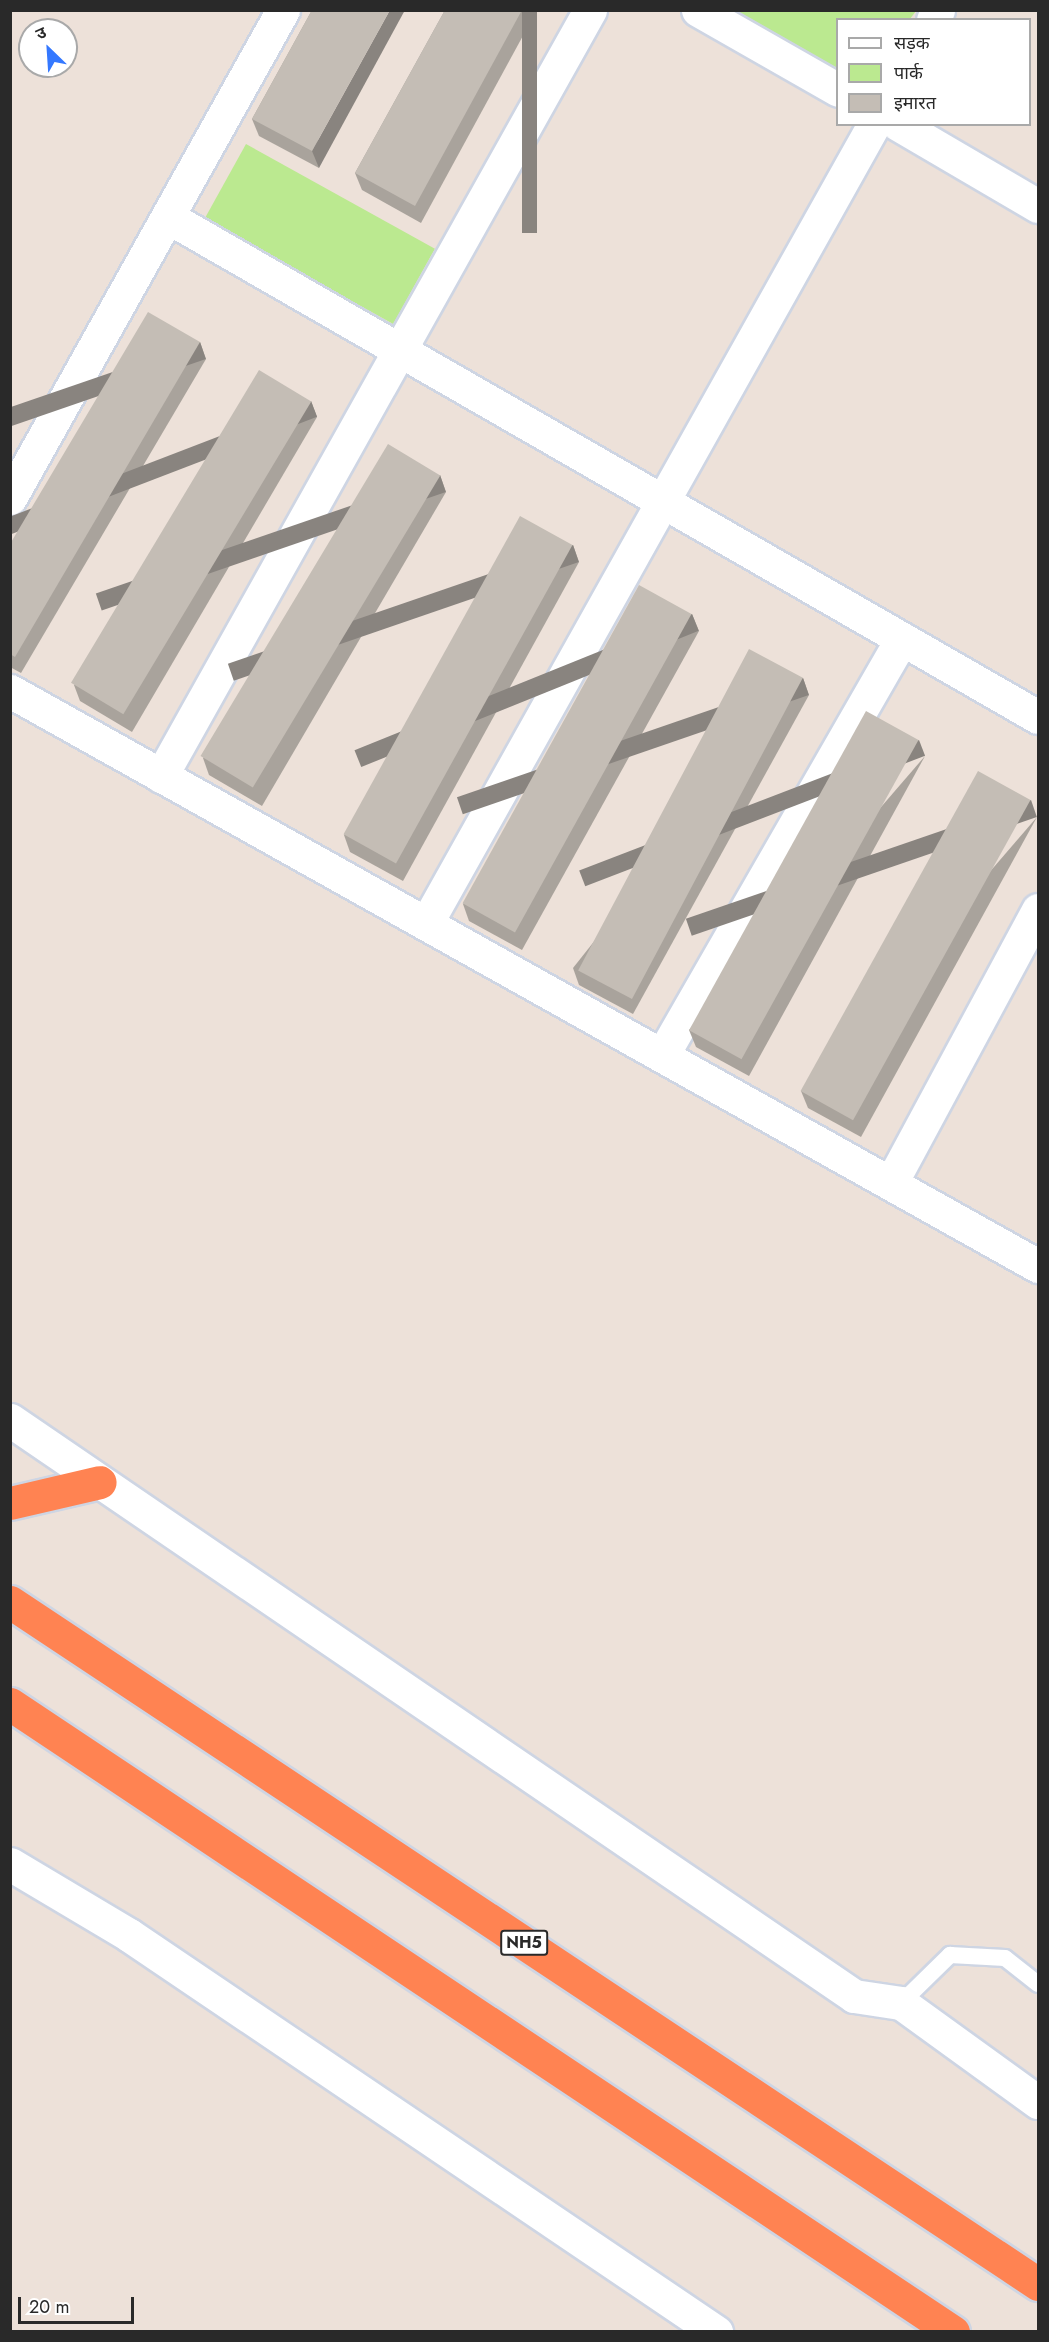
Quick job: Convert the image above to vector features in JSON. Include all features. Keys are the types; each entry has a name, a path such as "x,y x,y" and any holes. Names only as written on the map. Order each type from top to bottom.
{"highway":[{"path":"10,1503 100,1482"},
{"name":"NH5","path":"10,1602 1038,2284"},
{"path":"10,1704 953,2331"}],"street":[{"path":"10,498 283,10"},
{"path":"161,776 590,10"},
{"path":"698,10 836,89"},
{"path":"427,922 873,126"},
{"path":"901,126 1038,206"},
{"path":"168,218 398,352 1038,717"},
{"path":"663,1054 902,639"},
{"path":"10,691 663,1054 1038,1266"},
{"path":"891,1183 1038,910"},
{"path":"10,1420 855,1996 901,2003 1035,2093"},
{"path":"10,1864 129,1935 716,2331"}],"lane":[{"path":"901,2003 950,1955 1005,1958 1038,1983"}],"green space":[{"path":"731,11 916,11 911,18 836,18 836,72"},
{"path":"246,144 435,249 393,324 204,219"}],"building":[{"path":"312,10 390,10 312,151 252,119"},
{"path":"445,10 522,10 415,206 355,173"},
{"path":"148,312 200,342 15,657 10,654 10,544"},
{"path":"259,370 311,401 123,714 71,683"},
{"path":"388,444 440,475 253,787 201,756"},
{"path":"520,516 572,545 396,863 344,834"},
{"path":"639,585 691,614 515,932 463,903"},
{"path":"749,649 803,678 632,999 578,970"},
{"path":"866,711 918,740 742,1059 689,1030"},
{"path":"978,771 1030,800 853,1120 801,1091"}]}
